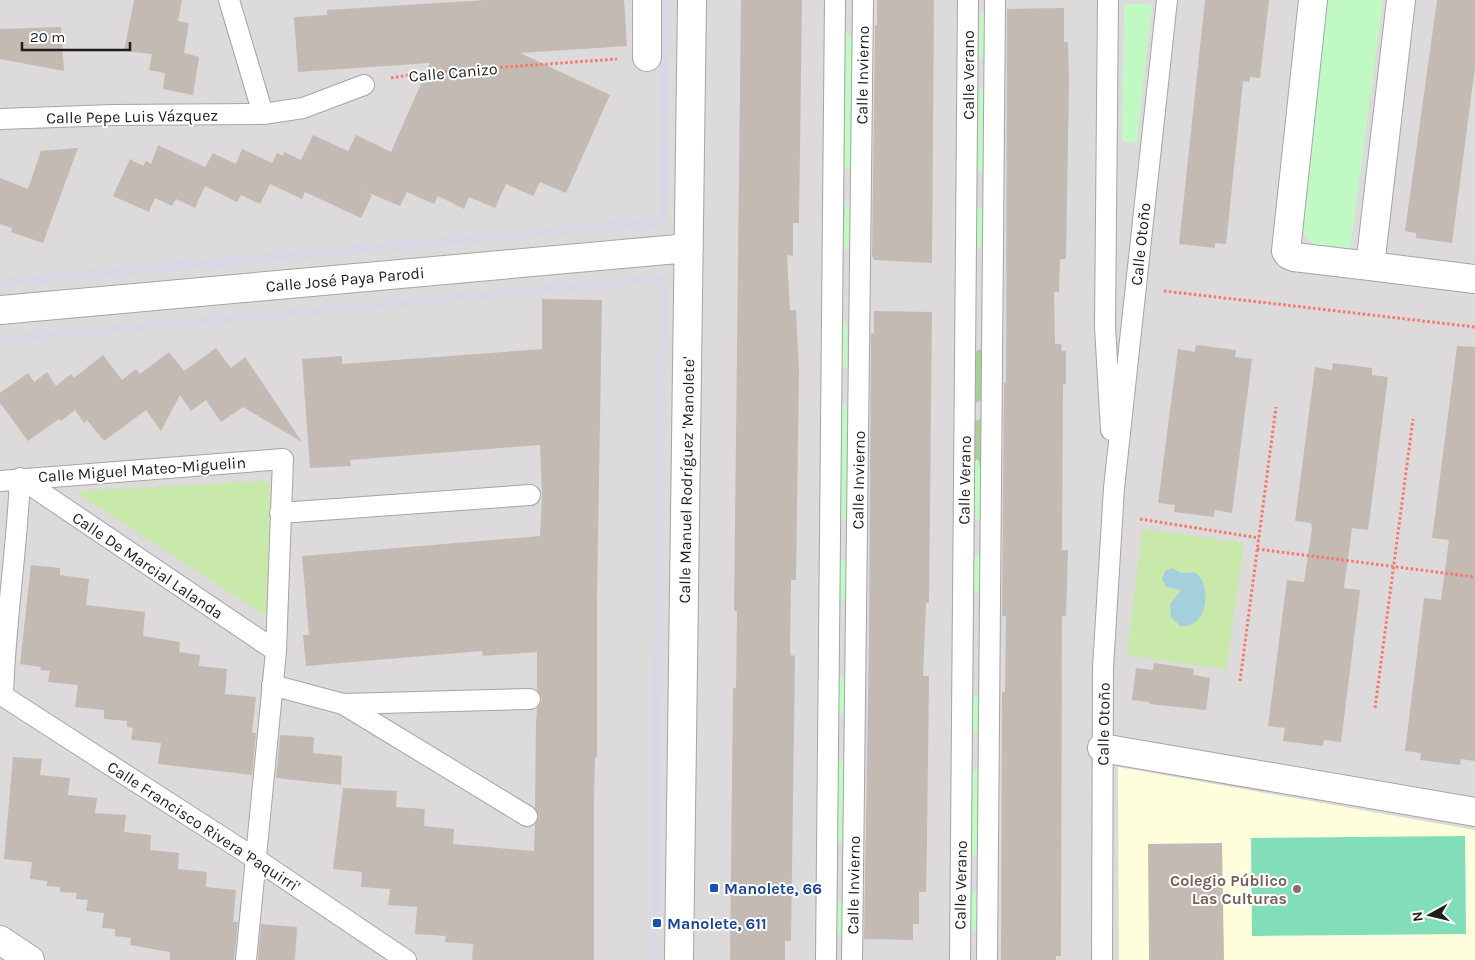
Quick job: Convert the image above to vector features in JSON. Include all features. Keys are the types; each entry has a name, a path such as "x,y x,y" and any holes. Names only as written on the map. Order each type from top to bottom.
{"street":[{"path":"647,0 647,57"},
{"name":"Calle Manuel Rodríguez 'Manolete'","path":"679,960 692,0"},
{"path":"1313,0 1286,250 1289,255 1294,257 1475,279"},
{"path":"1370,266 1401,0"},
{"name":"Calle José Paya Parodi","path":"0,310 689,248"},
{"path":"1102,748 1475,812"},
{"path":"0,940 30,960"}],"lane":[{"path":"229,0 264,114 303,108 364,85"},
{"name":"Calle Invierno","path":"826,960 835,0"},
{"name":"Calle Invierno","path":"852,960 863,0"},
{"name":"Calle Verano","path":"960,960 968,0"},
{"name":"Calle Verano","path":"987,960 995,0"},
{"name":"Calle Otoño","path":"1108,0 1105,327 1114,488"},
{"name":"Calle Otoño","path":"1102,960 1103,668 1112,514 1167,0"},
{"name":"Calle Pepe Luis Vázquez","path":"0,119 113,115 264,114"},
{"name":"Calle Miguel Mateo-Miguelin","path":"10,480 283,459 280,513"},
{"path":"1,695 18,518 10,480"},
{"name":"Calle De Marcial Lalanda","path":"10,480 276,651"},
{"path":"246,960 276,651 280,513 530,495"},
{"path":"272,685 343,704 527,816"},
{"name":"Calle Francisco Rivera 'Paquirri'","path":"1,695 256,859 406,960"},
{"path":"343,704 530,699"}],"path":[{"name":"Calle Canizo","path":"364,85 421,73 647,57"},
{"path":"1136,287 1475,327"},
{"path":"1240,681 1276,407"},
{"path":"1374,708 1413,419"},
{"path":"1112,514 1259,538"},
{"path":"1257,549 1475,577"}],"shaded area":[{"path":"0,0 1475,0 1475,960 0,960"},
{"path":"662,0 670,0 668,212 667,220 661,226 0,287 0,278 659,217"},
{"path":"660,275 667,284 658,960 650,960 658,283 0,344 0,336"},
{"path":"1004,343 1042,344 1042,350 1006,350 1006,383 1003,384"},
{"path":"1003,388 1005,450 1002,450 1002,482 1006,483 1005,515 1001,515 1003,581 1000,582 1000,615 1006,616 1006,653 998,653"},
{"name":"Colegio Público Las Culturas","path":"1118,767 1475,830 1475,960 1119,960"}],"green space":[{"path":"1325,0 1383,0 1350,250 1313,245 1301,230"},
{"path":"1127,4 1149,4 1152,7 1137,140 1135,142 1125,142 1122,139 1124,7"},
{"path":"983,11 985,12 985,59 982,60 979,57 980,15"},
{"path":"847,33 852,38 851,167 847,169 843,166 844,35"},
{"path":"982,86 984,87 984,171 980,173 978,171 979,90"},
{"path":"846,202 852,206 850,248 846,250 843,247"},
{"path":"981,206 983,208 983,247 979,249 977,246 977,211"},
{"path":"844,321 847,325 847,366 841,368 841,322"},
{"path":"980,349 991,354 985,398 976,403 969,400 970,355"},
{"path":"844,403 849,408 847,518 842,521 839,518 840,406"},
{"path":"983,418 986,470 975,470 968,464 971,423"},
{"path":"978,459 981,470 981,517 977,520 975,517 974,461"},
{"path":"267,481 270,483 267,611 263,614 80,495 81,491"},
{"path":"1142,529 1244,543 1226,670 1127,655"},
{"path":"978,553 980,557 980,589 977,591 974,589 974,557"},
{"path":"842,558 847,561 847,599 842,602 839,599 839,561"},
{"path":"840,676 845,677 847,681 846,712 842,715 838,711"},
{"path":"974,695 980,698 979,730 975,733 972,729"},
{"path":"842,758 844,763 842,842 838,845 836,842 837,762 838,759"},
{"path":"975,770 979,773 978,854 974,856 971,854 972,774"},
{"path":"1465,836 1466,934 1252,936 1251,838"},
{"path":"975,891 978,895 977,930 973,932 971,930 971,895"},
{"path":"837,900 841,900 843,903 843,931 838,934 835,932"}],"water":[{"path":"1173,568 1181,573 1194,572 1200,577 1204,585 1206,595 1202,613 1197,621 1190,625 1180,626 1171,617 1170,604 1181,590 1166,587 1162,579 1165,571"}],"building":[{"path":"134,0 182,0 178,21 189,23 184,53 199,57 193,95 163,89 165,73 149,70 152,54 124,51"},
{"path":"486,0 624,0 627,46 520,53 610,95 566,193 540,182 533,196 506,184 495,208 469,197 464,209 438,196 434,204 407,192 400,206 362,190 372,195 361,218 305,192 302,199 270,184 260,204 241,195 237,202 205,186 195,208 176,199 172,206 155,198 149,212 113,196 130,159 143,166 146,161 151,164 158,145 205,167 213,153 236,164 242,149 272,163 277,153 283,156 284,152 301,160 313,135 348,151 356,135 391,152 430,63 298,72 294,17 327,15 327,10"},
{"path":"741,0 802,0 799,223 793,223 793,256 787,255 790,310 796,310 799,370 796,580 791,580 790,650 791,655 795,656 791,941 785,941 785,960 730,960 733,688 736,688 737,611 734,611"},
{"path":"877,0 934,0 932,263 874,260 872,256 875,25 877,25"},
{"path":"1205,0 1269,0 1260,78 1250,77 1249,82 1243,81 1226,244 1215,243 1215,248 1179,244"},
{"path":"1437,0 1475,0 1475,67 1452,243 1416,238 1416,233 1405,231"},
{"path":"1064,8 1064,42 1068,42 1069,81 1066,259 1060,259 1059,292 1054,292 1055,344 1061,344 1062,351 1066,351 1066,384 1063,384 1062,550 1068,550 1066,616 1062,616 1061,956 1056,956 1056,960 1001,960 1002,692 1005,692 1006,616 1002,616 1004,383 1006,383 1007,9"},
{"path":"61,27 64,71 0,59 0,29"},
{"path":"78,148 43,243 11,232 12,228 0,224 0,178 28,189 41,151"},
{"path":"542,299 602,300 597,599 597,757 595,757 594,797 594,960 472,960 473,944 445,942 446,936 415,934 417,907 388,905 390,889 361,887 362,872 333,869 343,788 397,791 396,807 425,809 424,826 454,829 453,844 534,851 535,824 539,816 535,808 536,723 537,709 542,699 537,689 537,652 483,656 482,651 306,666 303,635 309,635 302,556 540,536 542,495 540,445 350,460 351,466 310,468 302,359 342,356 342,364 542,349"},
{"path":"874,311 932,312 929,603 926,603 923,676 929,676 926,892 919,892 919,924 913,924 913,940 864,939 869,642 871,333 874,333"},
{"path":"1196,345 1236,350 1235,357 1252,359 1232,513 1215,510 1214,517 1174,512 1175,505 1158,503 1178,349 1195,352"},
{"path":"1457,346 1475,347 1475,761 1461,759 1460,765 1420,760 1421,753 1405,751 1424,598 1441,600 1449,540 1432,538"},
{"path":"216,348 231,368 245,357 302,442 243,407 221,422 206,400 191,411 180,395 161,431 146,410 104,441 87,420 84,423 75,410 28,441 0,403 0,393 28,373 34,382 47,372 56,386 71,374 74,378 103,355 122,380 136,369 140,374 169,352 184,371"},
{"path":"1333,363 1372,368 1372,375 1388,377 1368,530 1352,528 1344,588 1360,590 1341,742 1324,740 1323,746 1283,741 1285,728 1268,726 1287,580 1304,582 1312,529 1311,523 1295,521 1315,367 1332,370"},
{"path":"31,565 60,568 60,575 89,579 86,605 145,612 143,636 180,642 179,652 200,655 199,666 227,669 225,694 256,697 252,733 256,733 252,775 158,764 161,743 131,740 133,728 127,727 127,721 104,719 104,710 75,707 78,685 48,682 50,671 40,670 41,667 20,664"},
{"path":"1154,663 1194,669 1193,675 1210,678 1206,710 1149,704 1149,702 1132,700 1136,668 1153,670"},
{"path":"280,735 314,737 313,753 342,756 341,785 276,778"},
{"path":"13,757 42,759 40,775 70,778 68,795 97,798 95,813 126,815 124,832 151,835 150,850 179,853 178,869 207,872 206,887 236,890 233,922 238,922 234,960 170,960 170,952 130,945 131,938 115,936 115,929 102,928 104,913 86,911 88,900 76,899 77,893 60,892 60,887 47,886 47,881 30,879 32,862 4,859"},
{"path":"1222,843 1224,960 1149,960 1148,844"},
{"path":"261,924 297,927 295,960 258,960"}],"place":[{"name":"Manolete, 66","path":"714,888"},
{"name":"Colegio Público Las Culturas","path":"1297,889"},
{"name":"Manolete, 611","path":"657,923"}]}
